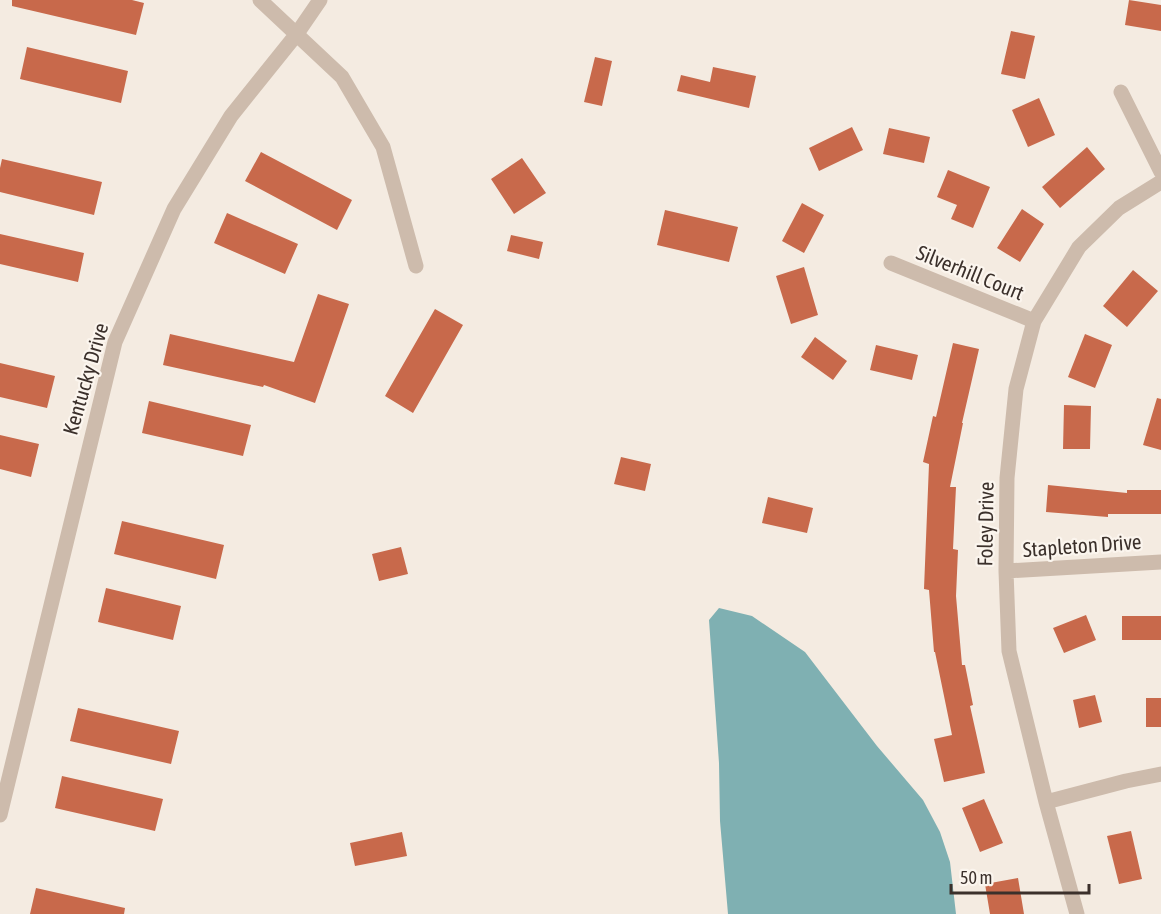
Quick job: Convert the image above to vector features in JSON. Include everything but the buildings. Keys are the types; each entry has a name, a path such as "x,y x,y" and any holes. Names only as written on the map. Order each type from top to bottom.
{"street":[{"path":"260,0 342,77 383,147 416,266"},
{"name":"Kentucky Drive","path":"0,815 115,342 174,209 231,116 296,35 320,0"},
{"path":"1120,92 1161,172"},
{"name":"Foley Drive","path":"1077,914 1009,651 1006,571 1007,478 1016,389 1034,321 1079,247 1119,208 1161,182"},
{"name":"Silverhill Court","path":"891,263 1034,321"},
{"name":"Stapleton Drive","path":"1006,571 1161,562"},
{"path":"1046,801 1161,774"}],"water":[{"path":"719,608 752,616 805,652 877,746 923,800 940,832 950,862 956,914 728,914 720,821 719,763 709,620"}]}
